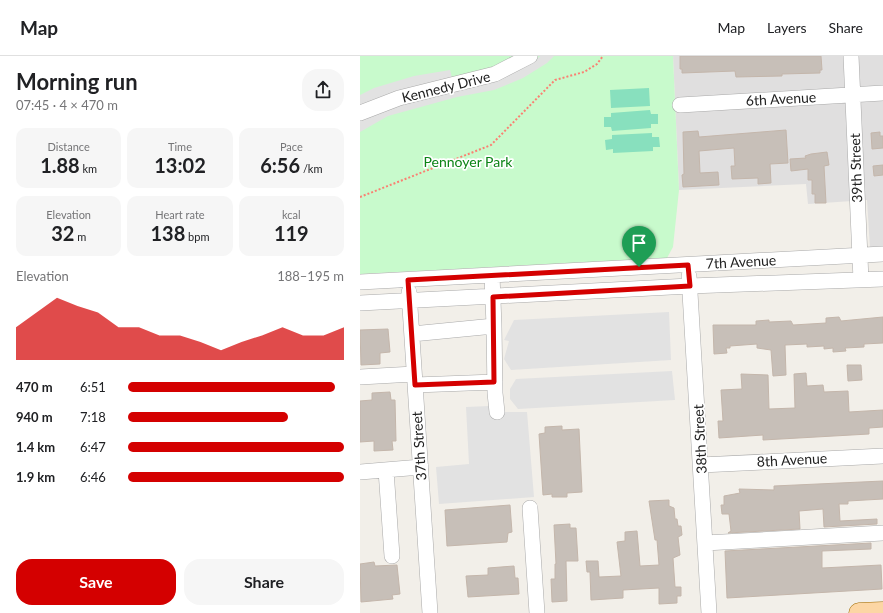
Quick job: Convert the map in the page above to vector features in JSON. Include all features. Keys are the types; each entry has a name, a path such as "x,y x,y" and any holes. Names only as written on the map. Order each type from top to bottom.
{"main road":[{"path":"859,613 883,612"}],"street":[{"name":"Kennedy Drive","path":"360,113 399,98 495,74 530,56"},
{"name":"39th Street","path":"851,56 861,280"},
{"name":"6th Avenue","path":"680,105 883,93"},
{"name":"7th Avenue","path":"360,282 883,254"},
{"name":"38th Street","path":"688,265 706,543 709,613"},
{"path":"492,275 494,382 497,412"},
{"name":"7th Avenue","path":"360,304 690,286 883,279"},
{"name":"37th Street","path":"408,280 430,613"},
{"path":"412,334 494,326"},
{"path":"360,377 494,382"},
{"name":"8th Avenue","path":"701,465 883,456"},
{"path":"360,472 421,467"},
{"path":"386,470 392,556"},
{"path":"530,508 537,613"},
{"path":"706,543 883,533"}],"path":[{"path":"360,197 491,145 555,80 584,72 597,64 603,56"}],"shaded area":[{"path":"540,56 554,56 547,63 523,78 494,90 457,97 388,116 360,132 360,95 374,88 414,76 450,70 455,89 535,61"},
{"path":"673,56 883,56 883,251 870,248 867,200 808,204 806,184 679,190"},
{"path":"669,312 671,360 511,370 504,359 509,341 504,340 514,320"},
{"path":"672,371 675,400 518,409 510,399 510,389 516,379"},
{"path":"489,406 506,412 527,412 534,497 439,504 436,467 469,464 466,407"}],"green space":[{"name":"Pennoyer Park","path":"360,56 673,56 679,190 673,247 667,258 360,274"},
{"path":"649,88 650,106 611,108 610,90"},
{"path":"650,110 651,114 658,114 658,124 651,124 651,128 612,131 611,127 604,127 604,117 611,117 611,113"},
{"path":"652,133 652,137 659,137 660,147 653,147 653,151 613,153 613,149 606,150 605,140 612,139 612,135"}],"building":[{"path":"680,56 821,56 822,70 820,70 820,73 736,77 735,71 682,73 682,69 680,69"},
{"path":"786,130 788,163 770,164 771,183 758,184 758,178 732,179 731,166 735,166 734,148 699,151 700,173 718,172 719,185 683,187 683,132 698,131 699,137"},
{"path":"880,132 880,136 883,136 883,148 872,149 871,133"},
{"path":"827,152 829,165 824,166 826,203 815,203 815,194 812,194 812,180 808,180 808,169 791,171 790,159 806,158 805,156 811,154"},
{"path":"883,165 883,175 874,176 873,166"},
{"path":"839,317 841,321 883,317 883,343 864,344 864,347 845,348 846,351 833,352 833,348 824,349 824,346 807,347 807,344 785,345 786,375 773,376 771,350 757,348 757,344 730,346 730,348 726,348 727,353 714,354 713,325 756,325 756,321 769,320 769,322 791,321 793,325 826,323 826,318"},
{"path":"388,329 390,352 380,353 380,364 361,365 360,330"},
{"path":"847,365 861,365 862,380 848,381"},
{"path":"806,373 807,386 823,385 824,392 848,391 849,412 883,410 883,427 869,428 869,434 763,440 763,435 719,438 718,421 723,421 721,390 742,389 741,374 768,375 769,409 795,408 794,374"},
{"path":"390,392 391,400 395,400 396,441 392,441 393,450 374,451 374,441 360,442 360,401 372,400 372,393"},
{"path":"562,426 562,430 579,429 582,492 567,493 567,497 552,497 552,494 543,495 539,434 545,433 545,427"},
{"path":"883,481 883,499 848,501 848,504 839,504 840,521 877,519 877,524 824,527 823,509 799,511 800,529 728,533 731,531 729,514 722,514 721,505 724,505 724,496 740,493 739,489 774,490 774,486"},
{"path":"669,500 669,506 674,508 675,519 677,519 678,526 681,526 682,535 678,537 680,555 673,558 675,587 681,587 681,596 677,596 677,603 659,604 659,588 623,590 623,598 591,600 590,572 587,572 586,561 598,561 599,577 621,576 617,542 625,541 625,532 637,531 640,566 659,565 657,540 655,540 649,501"},
{"path":"510,505 512,532 508,533 507,542 447,546 445,510"},
{"path":"570,524 570,528 576,528 578,561 566,561 567,601 552,602 551,579 555,579 556,564 554,525"},
{"path":"871,543 871,549 822,551 822,568 881,565 882,589 727,598 725,551"},
{"path":"374,562 375,566 397,565 400,594 392,595 393,599 361,602 360,564"},
{"path":"514,566 515,578 518,578 519,594 468,597 466,576 488,575 488,568"}],"route":[{"path":"688,265 690,286 493,297 494,382 415,385 408,280 639,267 688,265"}]}
